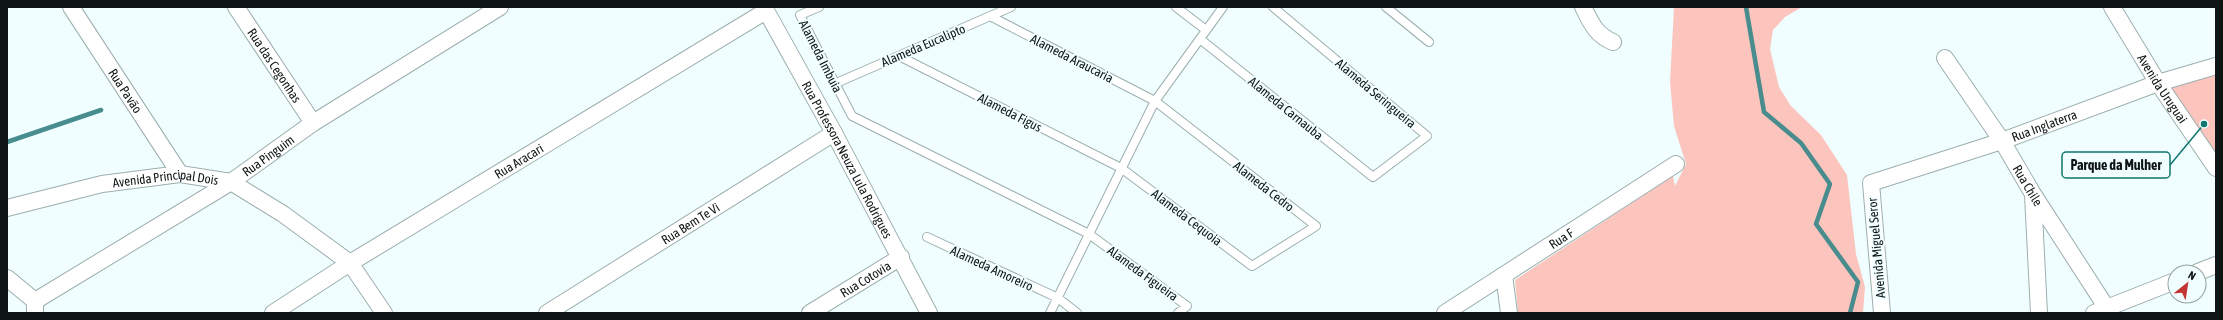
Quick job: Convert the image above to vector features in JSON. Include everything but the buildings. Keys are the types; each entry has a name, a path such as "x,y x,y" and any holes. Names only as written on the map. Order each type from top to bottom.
{"street":[{"name":"Rua Pavão","path":"71,7 180,174"},
{"name":"Rua das Cegonhas","path":"236,7 313,123"},
{"name":"Rua Pinguim","path":"7,278 35,307 231,182 313,123 500,7"},
{"path":"1583,7 1595,30 1603,38 1613,42"},
{"name":"Avenida Uruguai","path":"2112,7 2158,83 2216,168"},
{"name":"Rua Professora Neuza Lula Rodrigues","path":"765,9 901,257 929,313"},
{"name":"Rua Aracari","path":"273,313 350,263 765,9"},
{"name":"Rua Chile","path":"1945,58 2002,140 2104,311"},
{"name":"Rua Inglaterra","path":"1871,183 2002,140 2158,83 2216,66"},
{"name":"Rua Bem Te Vi","path":"546,313 834,133"},
{"name":"Rua F","path":"1446,313 1676,164"},
{"name":"Avenida Principal Dois","path":"7,208 102,184 180,174 231,182 283,214 350,263 384,313"},
{"name":"Avenida Miguel Seror","path":"1871,183 1882,313"},
{"path":"2033,194 2039,313"},
{"name":"Rua Cotovia","path":"810,313 901,257"},
{"path":"1504,275 1509,313"},
{"path":"2104,311 2167,284"}],"lane":[{"name":"Alameda Imbuia","path":"819,7 800,15 834,84 852,116 1089,234"},
{"name":"Alameda Eucalipto","path":"834,84 1011,7"},
{"path":"1176,7 1206,30"},
{"path":"1050,313 1155,100 1223,7"},
{"name":"Alameda Seringueira","path":"1273,7 1427,136 1373,177"},
{"path":"1386,7 1429,42"},
{"name":"Alameda Araucaria","path":"990,16 1155,100"},
{"name":"Alameda Carnauba","path":"1200,39 1373,177"},
{"name":"Alameda Figus","path":"900,56 1121,168"},
{"name":"Alameda Cedro","path":"1155,100 1316,226 1252,266"},
{"name":"Alameda Cequoia","path":"1121,168 1252,266"},
{"name":"Alameda Figueira","path":"1089,234 1187,306 1178,313"},
{"name":"Alameda Amoreiro","path":"927,237 1058,298 1077,313"}],"shaded area":[{"path":"1674,7 1802,7 1785,17 1773,30 1770,49 1779,87 1791,106 1821,135 1847,175 1856,254 1865,287 1863,313 1518,313 1515,280 1673,176 1675,186 1686,164 1674,126 1670,82"},
{"path":"2216,73 2216,160 2168,88"}],"waterway":[{"path":"1746,7 1764,112 1801,143 1830,184 1816,224 1858,282 1850,313"},
{"path":"7,142 101,110"}],"place":[{"name":"Parque da Mulher","path":"2204,124"}]}
